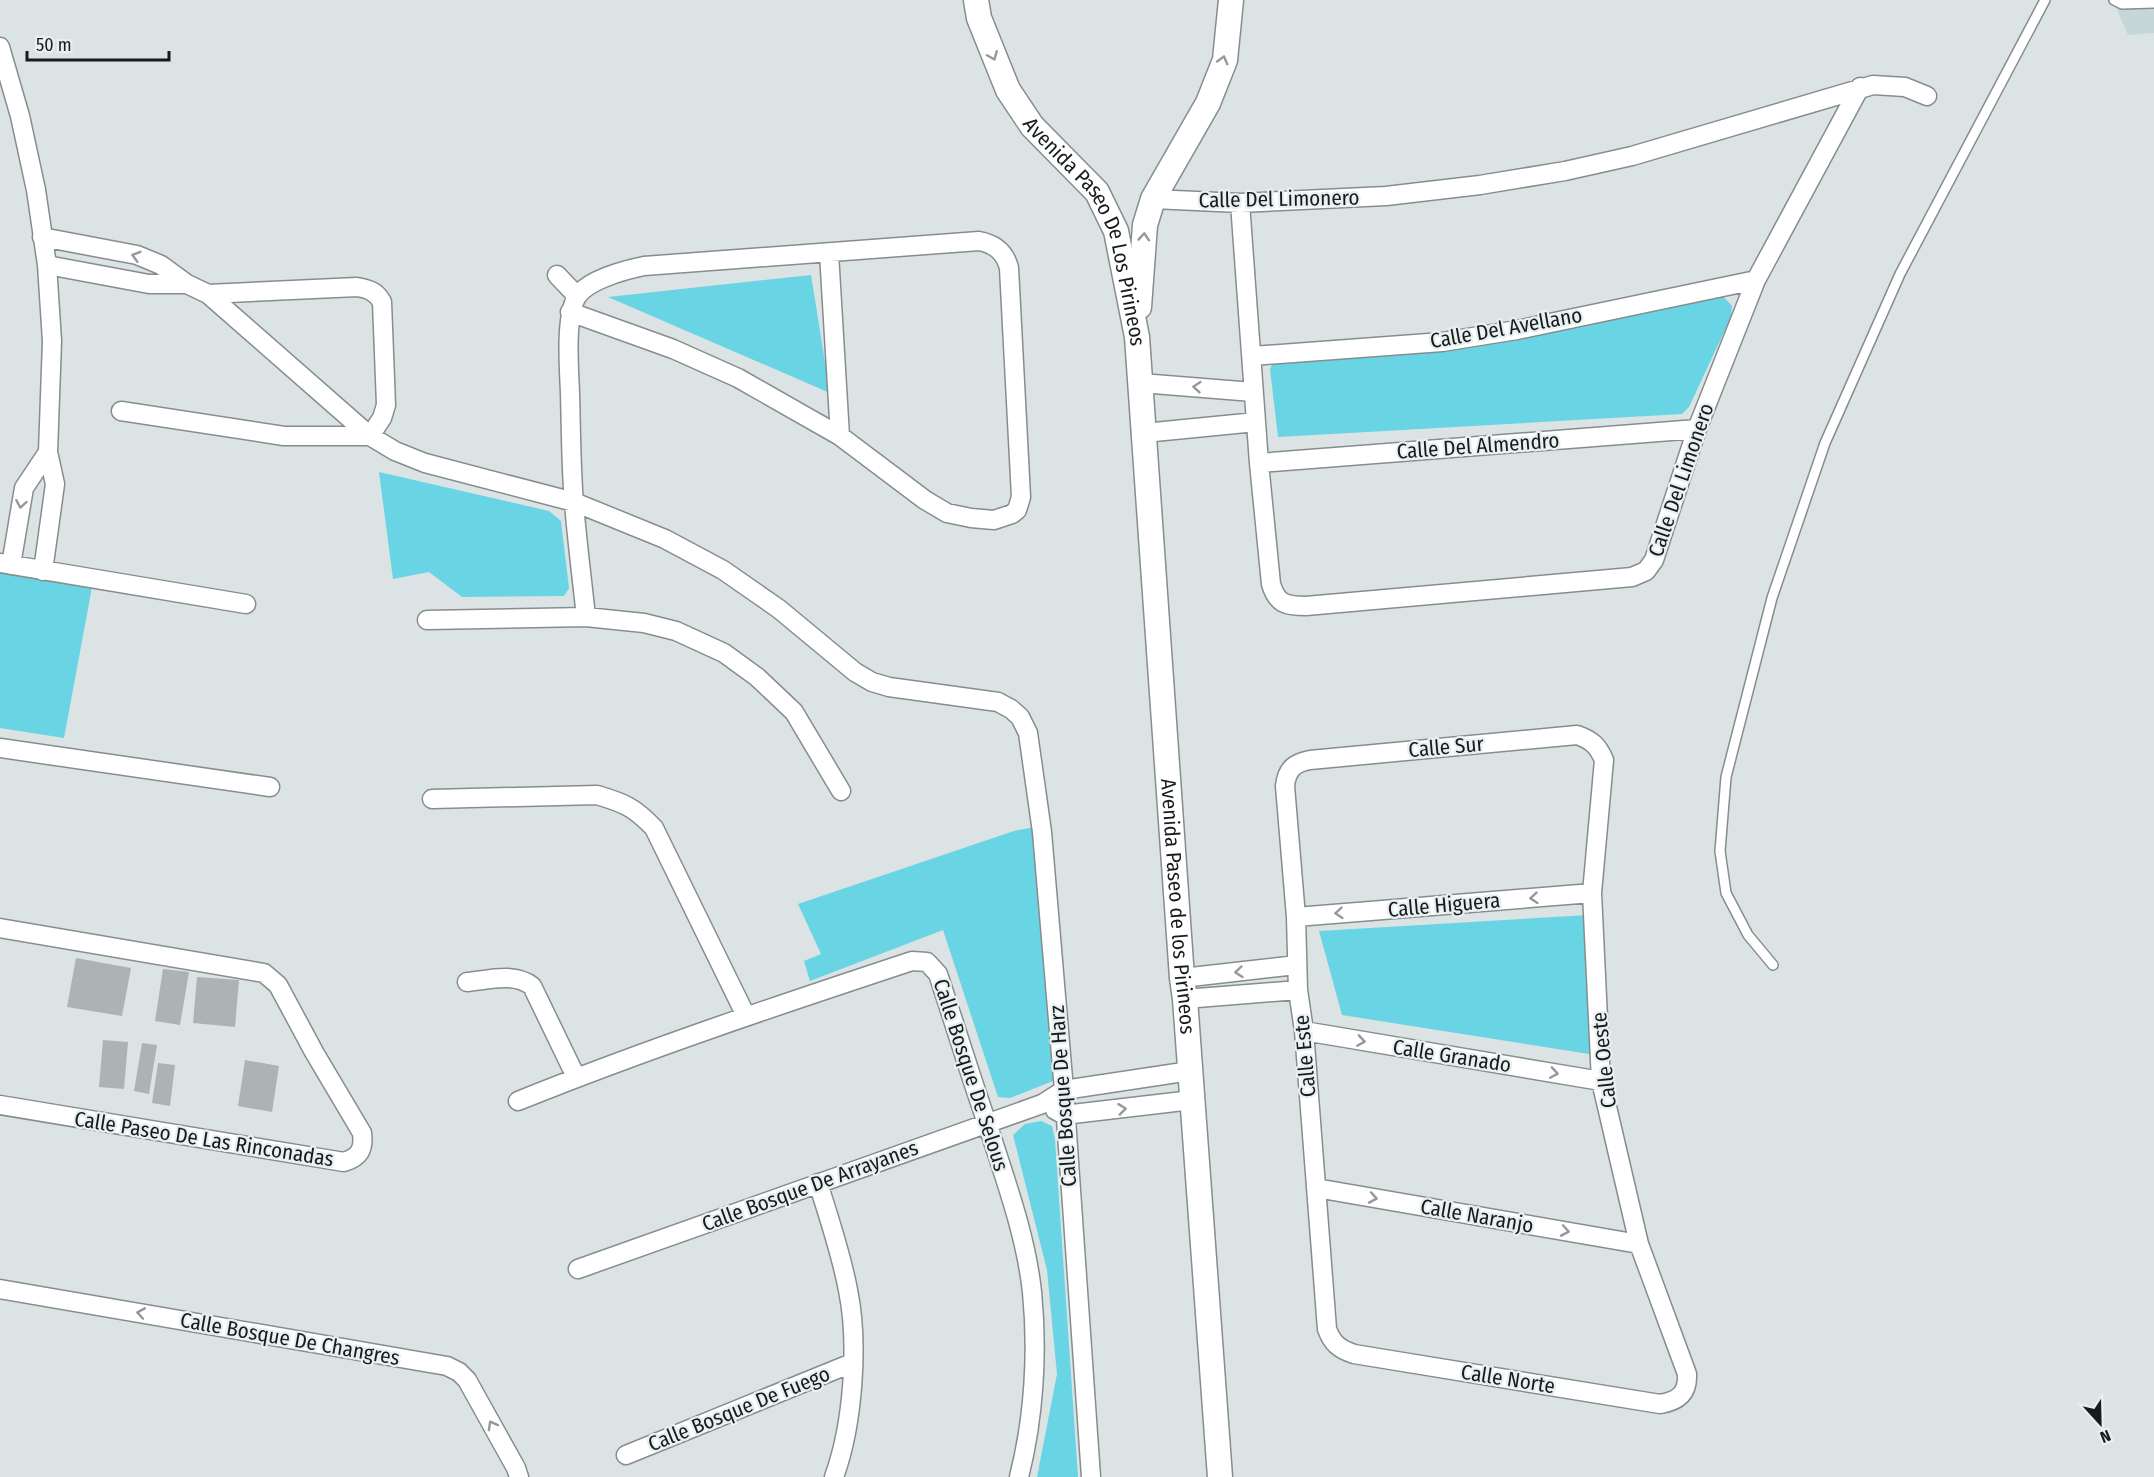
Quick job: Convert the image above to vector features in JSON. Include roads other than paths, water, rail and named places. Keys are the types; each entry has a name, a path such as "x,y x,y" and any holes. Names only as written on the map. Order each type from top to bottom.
{"street":[{"name":"Avenida Paseo De Los Pirineos","path":"976,0 979,18 1008,90 1032,126 1097,192 1116,231 1137,337"},
{"name":"Avenida Paseo De Los Pirineos","path":"1137,337 1145,225 1153,199 1208,103 1225,60 1231,0"},
{"path":"0,47 20,116 36,190 47,265 52,341 48,452 55,484 55,496 43,570"},
{"name":"Calle Del Limonero","path":"1153,199 1240,203 1386,196 1480,185 1565,171 1632,156 1860,87 1890,84 1928,96"},
{"name":"Calle Del Limonero","path":"1258,463 1271,584 1280,600 1291,606 1640,574 1646,571 1654,560 1697,429 1756,280 1860,87"},
{"path":"1240,203 1258,463"},
{"path":"42,237 137,255 161,265 187,284 208,294 369,436 395,452 425,463 574,502"},
{"path":"988,242 1004,254 1010,268 1021,497 1017,510 994,520 947,513 925,500 840,436 738,378 574,304 591,285 645,266 988,242"},
{"path":"829,253 840,436"},
{"path":"47,265 149,284 187,284"},
{"path":"557,275 574,304 569,369 574,502 586,617"},
{"name":"Calle Del Avellano","path":"1252,356 1442,342 1517,330 1756,280"},
{"path":"208,294 357,286 367,288 377,294 382,302 386,405 382,418 369,436"},
{"name":"Avenida Paseo de los Pirineos","path":"1137,337 1220,1477"},
{"path":"1141,383 1253,392"},
{"path":"121,411 284,436 369,436"},
{"path":"1144,433 1256,422"},
{"name":"Calle Del Almendro","path":"1258,463 1697,429"},
{"path":"48,452 24,488 5,564 246,604"},
{"name":"Calle Bosque De Harz","path":"574,502 665,539 723,570 779,609 855,672 872,682 889,687 998,702 1020,717 1028,733 1042,832 1064,1090 1091,1477"},
{"path":"427,620 586,617 644,623 676,631 724,653 757,677 794,712 841,791"},
{"name":"Calle Sur","path":"1291,767 1297,762 1310,760 1577,735 1589,739 1599,748"},
{"path":"0,748 270,787"},
{"name":"Calle Oeste","path":"1599,748 1604,760 1592,893 1601,1081 1639,1244 1688,1374 1686,1391 1681,1396"},
{"name":"Calle Este","path":"1291,767 1286,776 1285,786 1296,917 1296,965 1304,1031 1327,1329 1334,1344"},
{"path":"432,799 597,795 622,802 639,813 654,828 746,1016"},
{"name":"Calle Higuera","path":"1296,917 1592,893"},
{"name":"Calle Paseo De Las Rinconadas","path":"0,928 264,973 278,985 362,1133 364,1146 361,1153 344,1162 0,1105"},
{"name":"Calle Bosque De Selous","path":"518,1101 576,1077 746,1016 912,961 927,962 938,974 987,1123 1019,1225 1032,1291 1035,1340 1031,1398 1019,1477"},
{"path":"1183,988 1296,965"},
{"path":"467,982 513,978 522,979 532,986 576,1077"},
{"path":"1183,988 1298,990"},
{"name":"Calle Granado","path":"1304,1031 1601,1081"},
{"name":"Calle Bosque De Arrayanes","path":"578,1269 1042,1104 1064,1090 1190,1071"},
{"path":"1042,1104 1064,1115 1192,1100"},
{"path":"818,1183 841,1256 849,1292 852,1363 848,1423 842,1456 834,1477"},
{"name":"Calle Naranjo","path":"1316,1188 1639,1244"},
{"name":"Calle Bosque De Changres","path":"0,1289 447,1366 459,1372 467,1380 519,1477"},
{"name":"Calle Norte","path":"1334,1344 1354,1354 1660,1404 1672,1402 1681,1396"},
{"name":"Calle Bosque De Fuego","path":"626,1455 852,1363"}],"lane":[{"path":"1773,965 1748,935 1726,893 1720,851 1726,777 1772,598 1824,443 1900,273 2045,0"},
{"path":"2114,0 2122,4 2154,3"}]}
